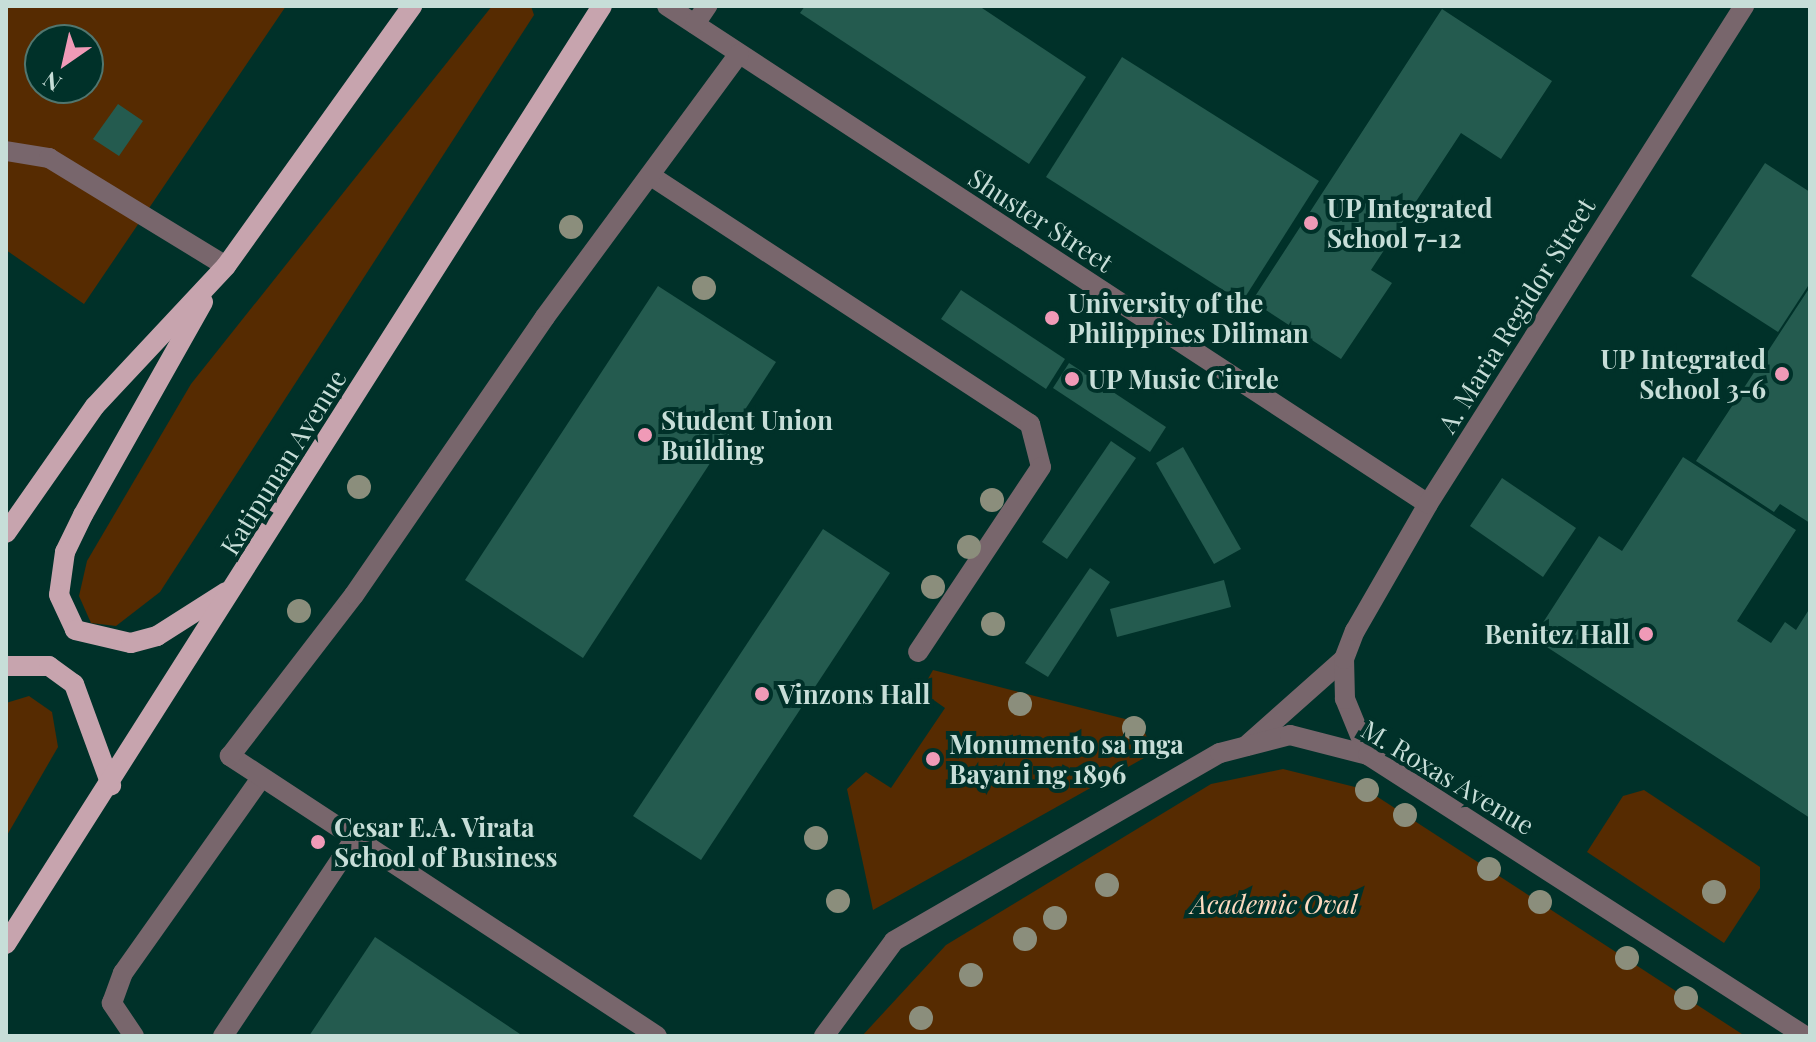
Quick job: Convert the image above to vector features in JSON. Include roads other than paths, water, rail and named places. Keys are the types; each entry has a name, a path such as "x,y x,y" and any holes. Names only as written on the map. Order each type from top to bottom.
{"main road":[{"path":"237,584 197,615 131,643 75,630 59,595 65,552 83,515 220,274 412,6"},
{"name":"Katipunan Avenue","path":"6,944 111,785 602,6"},
{"path":"6,533 95,406 220,274"},
{"path":"6,666 49,666 74,684 111,785"}],"street":[{"name":"Shuster Street","path":"667,6 1428,504"},
{"path":"695,24 707,6"},
{"name":"A. Maria Regidor Street","path":"1246,746 1344,659 1428,504 1744,6"},
{"path":"657,1036 233,762 230,750 354,595 739,54"},
{"path":"6,151 49,158 220,274"},
{"path":"651,176 1030,424 1041,467 918,652"},
{"path":"1344,659 1349,718 1368,755"},
{"name":"M. Roxas Avenue","path":"824,1036 894,941 1194,767 1246,746 1316,737 1368,755 1805,1036"},
{"path":"134,1036 112,1003 123,973 261,778"},
{"path":"223,1036 355,838"}],"place":[{"name":"UP Integrated School 7-12","path":"1311,223"},
{"name":"University of the Philippines Diliman","path":"1052,318"},
{"name":"UP Integrated School 3-6","path":"1782,374"},
{"name":"UP Music Circle","path":"1072,379"},
{"name":"Student Union Building","path":"645,435"},
{"name":"Benitez Hall","path":"1646,634"},
{"name":"Vinzons Hall","path":"762,694"},
{"name":"Monumento sa mga Bayani ng 1896","path":"933,759"},
{"name":"Cesar E.A. Virata School of Business","path":"318,842"}],"park label":[{"name":"Academic Oval","path":"1274,904"}]}
